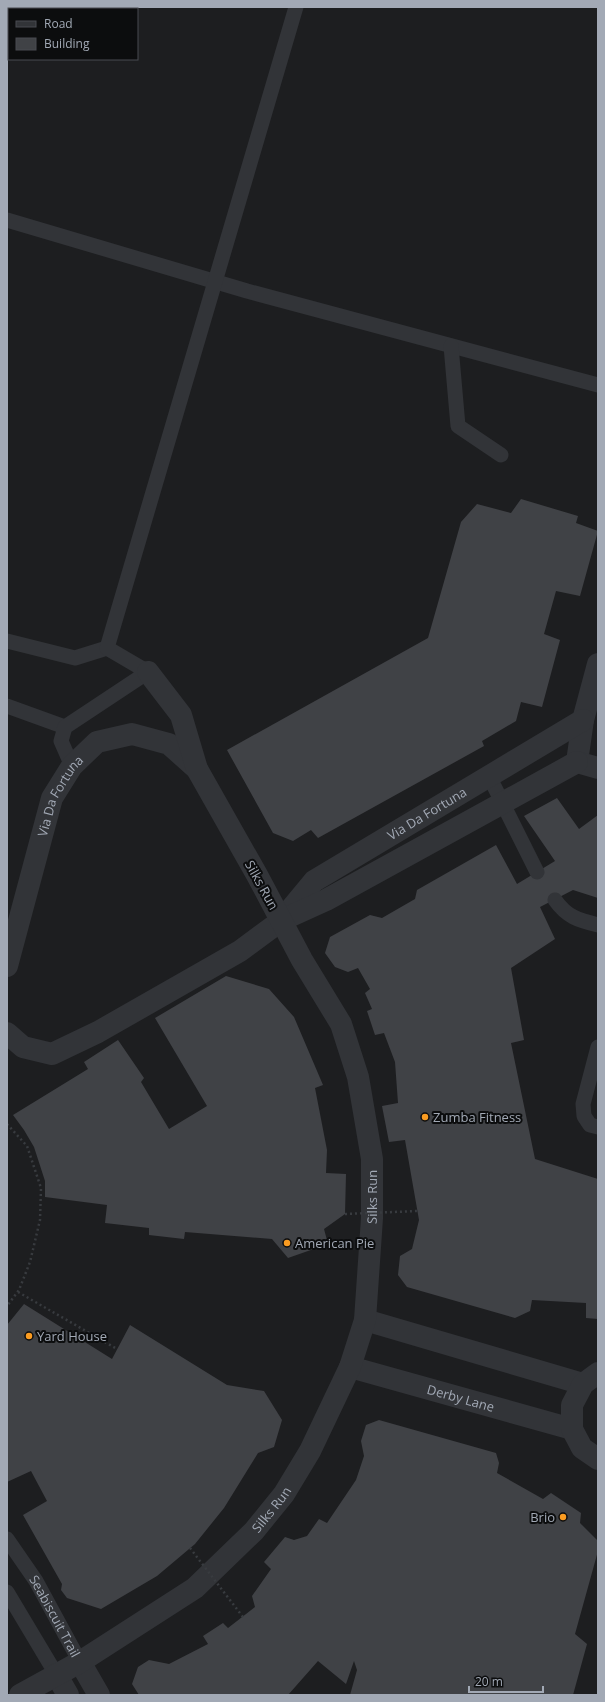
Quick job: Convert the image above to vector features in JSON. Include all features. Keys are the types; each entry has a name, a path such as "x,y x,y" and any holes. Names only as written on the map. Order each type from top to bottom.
{"street":[{"path":"598,664 590,722 577,762 598,768"},
{"name":"Silks Run","path":"20,1695 80,1662 194,1588 254,1531 284,1494 310,1451 350,1367 365,1320 372,1218 372,1159 358,1077 340,1024 302,960 282,920 197,769 181,715 148,672"},
{"name":"Via Da Fortuna","path":"282,920 314,881 489,776 590,722"},
{"name":"Via Da Fortuna","path":"7,966 52,798 72,766 97,742 132,734 169,744 197,769"},
{"name":"Via Da Fortuna","path":"7,1033 23,1047 52,1054 98,1032 240,951 282,920 326,900 577,762"},
{"path":"365,1320 590,1379 572,1405 572,1428 582,1448 598,1459"},
{"name":"Derby Lane","path":"350,1367 572,1428"},
{"name":"Seabiscuit Trail","path":"80,1662 98,1695"},
{"name":"Seabiscuit Trail","path":"56,1674 68,1695"}],"lane":[{"path":"107,648 296,7"},
{"path":"7,220 216,282 598,385"},
{"path":"451,346 458,426 501,455"},
{"path":"7,641 75,658 107,648 148,672 66,727 61,741 72,766"},
{"path":"7,706 66,727"},
{"path":"489,776 537,872"},
{"path":"554,900 562,911 580,921 598,925"},
{"path":"598,1047 583,1104 584,1116 590,1125 598,1127"},
{"name":"Seabiscuit Trail","path":"7,1539 36,1581 80,1662"},
{"name":"Seabiscuit Trail","path":"7,1592 56,1674"}],"path":[{"path":"7,1124 27,1146 41,1188 40,1220 30,1262 18,1292 7,1306"},
{"path":"345,1214 417,1211"},
{"path":"18,1292 117,1349"},
{"path":"190,1548 243,1617"}],"shaded area":[{"path":"7,7 598,7 598,1695 7,1695"}],"building":[{"path":"521,499 578,516 576,523 598,531 580,596 556,591 544,634 560,640 542,707 521,702 516,721 482,741 484,746 318,838 311,830 293,841 273,833 227,750 428,638 461,522 477,504 511,513"},
{"path":"557,798 579,829 598,815 598,898 573,890 540,907 555,939 511,968 524,1040 511,1043 535,1159 598,1179 598,1319 586,1318 586,1303 532,1300 530,1311 515,1318 407,1287 398,1275 400,1256 412,1249 419,1220 405,1140 389,1142 382,1106 398,1103 395,1062 384,1033 375,1035 367,1011 372,1009 365,993 370,989 358,968 348,972 335,967 325,953 330,937 370,915 382,918 415,899 417,890 496,845 517,884 555,861 524,816"},
{"path":"226,976 269,989 294,1017 323,1085 315,1088 327,1150 326,1173 346,1174 345,1214 324,1229 328,1244 288,1258 272,1239 185,1232 184,1239 149,1235 149,1228 105,1223 107,1205 45,1197 45,1181 34,1147 13,1115 88,1069 84,1062 118,1040 144,1078 141,1082 169,1129 207,1106 155,1018"},
{"path":"24,1304 112,1359 130,1325 227,1385 264,1391 282,1420 274,1447 258,1453 224,1508 195,1544 157,1576 101,1609 67,1598 61,1590 62,1584 23,1515 47,1501 31,1471 7,1482 7,1325"},
{"path":"379,1420 496,1453 499,1463 497,1473 543,1499 551,1493 581,1513 580,1523 598,1541 598,1551 575,1634 587,1644 573,1695 350,1695 357,1670 354,1661 346,1684 318,1661 288,1695 139,1695 132,1684 138,1667 149,1660 169,1664 208,1644 203,1636 223,1623 228,1628 255,1607 252,1596 271,1569 264,1562 285,1537 294,1540 307,1536 319,1519 327,1523 356,1480 364,1456 361,1441 366,1425"}],"place":[{"name":"Zumba Fitness","path":"425,1117"},
{"name":"American Pie","path":"287,1243"},
{"name":"Yard House","path":"29,1336"},
{"name":"Brio","path":"563,1517"}]}
